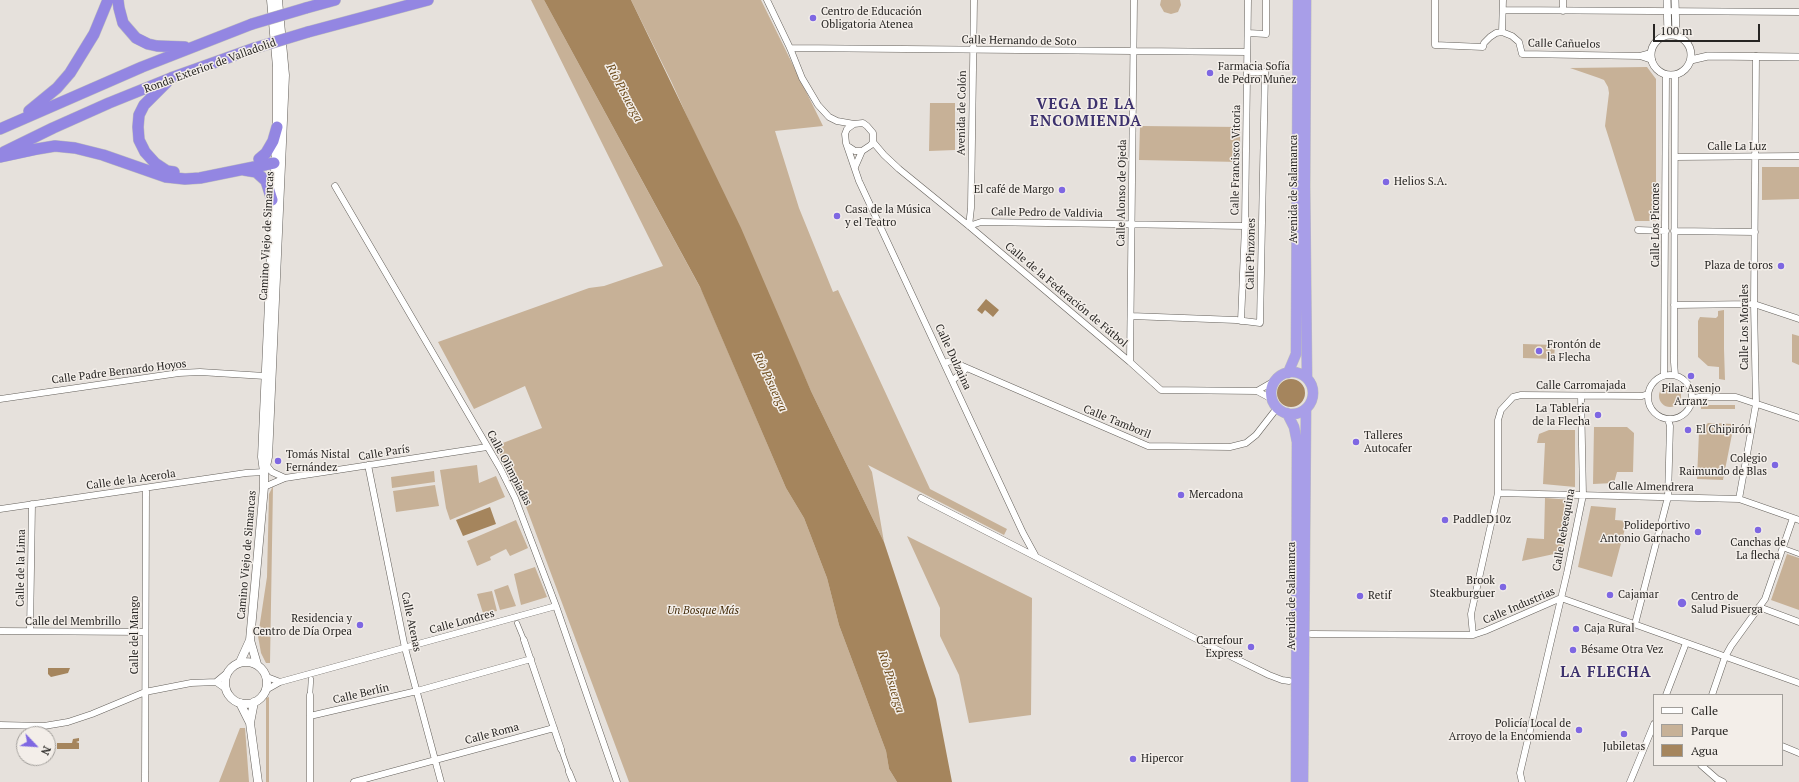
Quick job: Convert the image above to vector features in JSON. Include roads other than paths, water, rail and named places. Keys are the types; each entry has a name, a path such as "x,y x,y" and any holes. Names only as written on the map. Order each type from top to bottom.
{"highway":[{"path":"14,122 36,106 70,73 94,34 108,0"},
{"path":"118,0 124,23 136,38 148,44 157,46 190,47"},
{"name":"Ronda Exterior de Valladolid","path":"0,129 190,47 252,24 336,0"},
{"name":"Ronda Exterior de Valladolid","path":"0,156 53,128 171,78 255,48 308,32 428,0"},
{"name":"Avenida de Salamanca","path":"1288,373 1296,354 1298,0"},
{"name":"Avenida de Salamanca","path":"1306,0 1305,195 1307,378"},
{"path":"171,78 144,105 140,115 138,127 140,140 145,152 155,163 167,171 179,173 197,172 259,159 266,159 274,163"},
{"path":"259,159 266,153 273,141 277,127"},
{"path":"0,156 37,148 55,146 75,148 103,155 166,177 185,179 200,178 274,163"},
{"path":"242,170 256,172 266,181 272,200"},
{"path":"1288,373 1297,373 1307,378 1313,388 1313,398 1306,409 1299,413 1287,414 1275,403 1271,390 1276,380 1282,375 1288,373"},
{"name":"Avenida de Salamanca","path":"1303,782 1306,409"},
{"name":"Avenida de Salamanca","path":"1287,414 1294,427 1297,442 1296,782"}],"main road":[{"name":"Camino Viejo de Simancas","path":"266,469 262,457 272,200 277,127 277,67 270,0"},
{"path":"274,0 283,52"},
{"name":"Camino Viejo de Simancas","path":"240,662 250,640 269,430 285,75 278,0"},
{"path":"276,278 273,262 278,168 274,163 278,156 284,98"},
{"path":"269,430 266,424 268,384 265,376 268,370 270,338 274,329"},
{"name":"Camino Viejo de Simancas","path":"250,640 256,664"},
{"path":"240,662 256,664 263,670 266,677 266,690 263,695 254,702 240,703 231,698 226,689 225,679 232,666 240,662"},
{"path":"254,702 250,723 258,782"},
{"path":"240,703 250,723"}],"street":[{"path":"767,0 790,48 802,78 818,105 829,117 837,121 854,124 859,123 867,126 873,133 873,142 865,150 855,167"},
{"name":"Avenida de Colón","path":"969,226 971,208 974,0"},
{"name":"Calle Alonso de Ojeda","path":"1130,362 1132,52 1134,0"},
{"name":"Calle Francisco Vitoria","path":"1241,321 1245,226 1248,0"},
{"path":"1248,33 1266,34 1266,0"},
{"path":"1435,0 1435,45 1483,47 1484,43 1490,37 1502,32 1503,0"},
{"path":"1563,0 1563,11"},
{"path":"1668,0 1676,35"},
{"path":"1668,35 1671,11 1675,0"},
{"path":"1503,10 1799,12"},
{"name":"Calle Cañuelos","path":"1502,32 1512,36 1519,42 1522,54 1640,56 1651,53"},
{"path":"1668,35 1676,35 1684,40 1691,51 1691,60 1685,70 1675,75 1666,75 1656,68 1652,60 1651,53 1657,41 1668,35"},
{"name":"Calle Hernando de Soto","path":"790,48 1247,52"},
{"path":"1691,51 1705,56"},
{"name":"Calle Cañuelos","path":"1640,56 1652,60"},
{"path":"1691,60 1705,56 1799,57"},
{"name":"Calle Los Morales","path":"1739,499 1756,404 1754,304 1756,56"},
{"name":"Calle Pinzones","path":"1131,316 1260,323 1265,72 1247,72"},
{"name":"Calle Los Picones","path":"1664,375 1666,75"},
{"name":"Calle Los Picones","path":"1675,75 1675,375"},
{"path":"837,121 845,134 848,147 856,151 865,150"},
{"path":"845,134 847,129 854,124"},
{"name":"Calle de la Federación de Fútbol","path":"873,142 884,155 1130,362 1161,390 1257,391 1275,403"},
{"name":"Calle Dulzaina","path":"848,147 859,181 1023,533 1035,555"},
{"name":"Calle de la Federación de Fútbol","path":"865,150 884,155"},
{"name":"Calle La Luz","path":"1675,157 1799,156"},
{"name":"Calle Olimpiadas","path":"335,186 487,447 515,498 556,606 617,782"},
{"name":"Calle Pedro de Valdivia","path":"969,226 981,222 1245,226"},
{"path":"1638,230 1666,231"},
{"path":"1674,231 1755,232"},
{"path":"1674,305 1754,304 1799,319"},
{"name":"Calle Tamboril","path":"944,363 952,361 1148,446 1230,447 1246,442 1256,435 1275,403"},
{"path":"953,380 967,368"},
{"name":"Calle Padre Bernardo Hoyos","path":"0,398 179,373 200,372 265,376"},
{"path":"1664,375 1675,375 1688,383 1692,397 1686,412 1671,418 1655,413 1646,396 1652,384 1656,380 1664,375"},
{"path":"1257,391 1276,380"},
{"name":"Calle Carromajada","path":"1498,492 1498,420 1501,410 1513,397 1521,395 1646,396"},
{"name":"Calle Rebesquina","path":"1522,782 1520,773 1561,598 1582,495 1581,396"},
{"path":"1692,397 1736,397 1799,418"},
{"path":"1635,624 1668,497 1671,418"},
{"name":"Calle París","path":"264,487 285,478 487,447"},
{"name":"Calle Atenas","path":"368,465 405,648 441,782"},
{"path":"266,469 285,478"},
{"name":"Calle de la Acerola","path":"0,509 266,469"},
{"name":"Calle del Mango","path":"145,782 146,488"},
{"path":"1473,635 1471,614 1498,492"},
{"name":"Calle Almendrera","path":"1498,492 1739,499 1796,519"},
{"path":"921,498 1218,650 1269,675 1282,680 1289,680"},
{"name":"Calle de la Lima","path":"30,631 32,504"},
{"path":"1712,694 1725,657 1731,646 1765,599 1783,548 1796,519"},
{"path":"1783,548 1799,554"},
{"name":"Calle Industrias","path":"1311,634 1473,635 1561,598 1799,683"},
{"name":"Calle Londres","path":"266,690 280,682 556,606"},
{"path":"1759,607 1799,622"},
{"path":"517,623 531,659 560,749 573,782"},
{"name":"Calle del Membrillo","path":"0,631 145,632"},
{"path":"1666,694 1686,643"},
{"path":"417,691 531,659"},
{"path":"216,682 228,672"},
{"path":"266,677 280,682"},
{"path":"310,782 311,679"},
{"path":"0,725 44,726 68,722 92,714 145,692 191,683 216,682 226,689"},
{"name":"Calle Berlín","path":"310,716 417,691"},
{"path":"1630,782 1653,726"},
{"name":"Calle Roma","path":"435,760 554,728"},
{"path":"1783,746 1799,752"},
{"path":"354,782 435,760"},
{"path":"1702,766 1717,780 1723,782"}],"water":[{"name":"Río Pisuerga","path":"544,0 631,0 741,228 811,391 884,542 936,699 952,782 897,782 889,769 886,751 839,625 827,578 804,518 786,488 700,287"},
{"path":"986,299 999,310 993,317 985,310 982,314 977,310"},
{"path":"1291,379 1301,383 1305,393 1301,403 1291,407 1281,403 1277,393 1281,383"},
{"path":"490,507 496,524 463,536 456,520"},
{"path":"48,668 70,668 68,673 51,677 48,674"},
{"path":"79,738 79,741 76,742 79,743 79,749 57,749 57,743 72,743 73,739"}],"place":[{"name":"Centro de Educación Obligatoria Atenea","path":"813,18"},
{"name":"Farmacia Sofía de Pedro Muñez","path":"1210,73"},
{"name":"Helios S.A.","path":"1386,182"},
{"name":"El café de Margo","path":"1062,190"},
{"name":"Casa de la Música y el Teatro","path":"837,216"},
{"name":"Plaza de toros","path":"1781,266"},
{"name":"Frontón de la Flecha","path":"1539,351"},
{"name":"Pilar Asenjo Arranz","path":"1691,376"},
{"name":"La Tableria de la Flecha","path":"1598,415"},
{"name":"El Chipirón","path":"1688,430"},
{"name":"Talleres Autocafer","path":"1356,442"},
{"name":"Tomás Nistal Fernández","path":"278,461"},
{"name":"Colegio Raimundo de Blas","path":"1775,465"},
{"name":"Mercadona","path":"1181,495"},
{"name":"PaddleD10z","path":"1445,520"},
{"name":"Canchas de La flecha","path":"1758,530"},
{"name":"Polideportivo Antonio Garnacho","path":"1698,532"},
{"name":"Brook Steakburguer","path":"1503,587"},
{"name":"Cajamar","path":"1610,595"},
{"name":"Retif","path":"1360,596"},
{"name":"Centro de Salud Pisuerga","path":"1682,603"},
{"name":"Residencia y Centro de Día Orpea","path":"360,625"},
{"name":"Caja Rural","path":"1576,629"},
{"name":"Carrefour Express","path":"1251,647"},
{"name":"Bésame Otra Vez","path":"1573,650"},
{"name":"Policía Local de Arroyo de la Encomienda","path":"1579,730"},
{"name":"Jubiletas","path":"1624,734"},
{"name":"Hipercor","path":"1133,759"}],"district":[{"name":"VEGA DE LA ENCOMIENDA","path":"1086,114"},
{"name":"LA FLECHA","path":"1606,673"}],"park label":[{"name":"Un Bosque Más","path":"703,611"}]}
